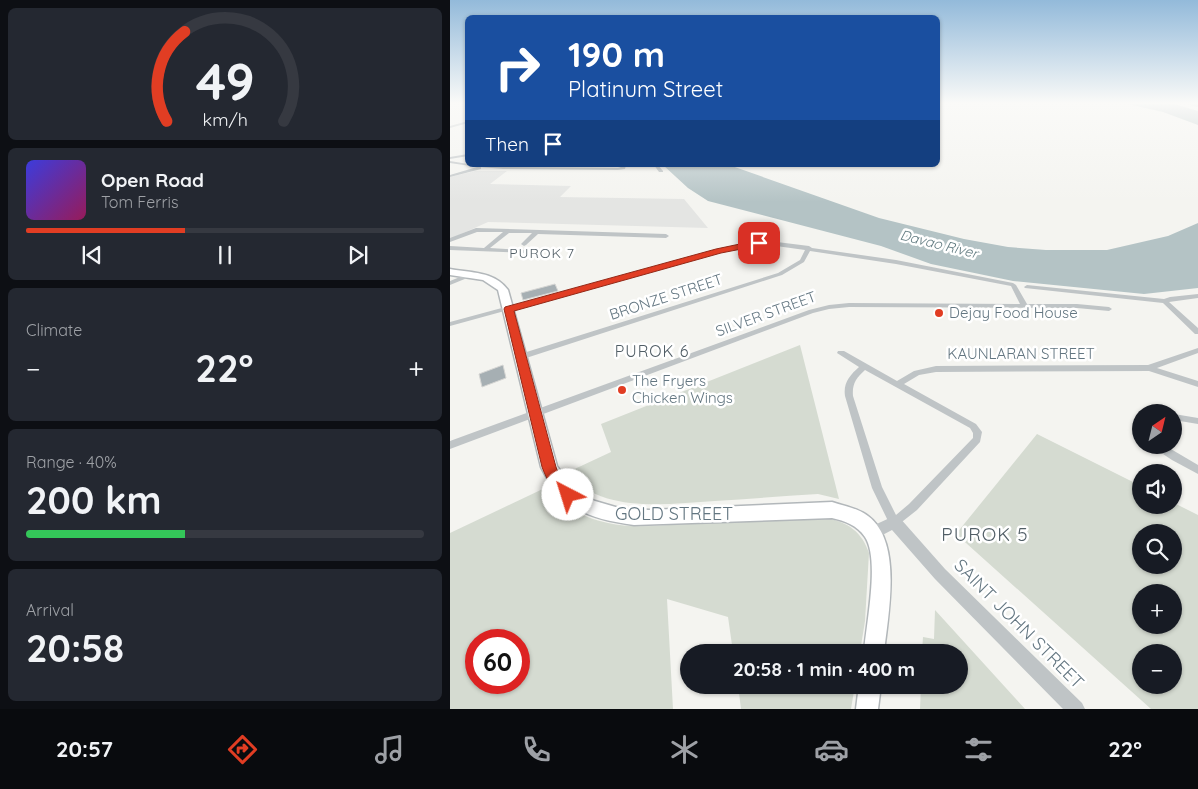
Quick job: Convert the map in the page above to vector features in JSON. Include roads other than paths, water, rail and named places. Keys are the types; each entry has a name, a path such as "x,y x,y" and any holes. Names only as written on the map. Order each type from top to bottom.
{"main road":[{"name":"GOLD STREET","path":"450,272 487,278 497,283 503,290 534,414 554,478 568,495 601,512 621,517 649,518 832,510 854,517 864,523 873,533"},
{"path":"873,533 878,543 881,560 881,584 875,644"},
{"path":"867,709 869,694"}],"street":[{"path":"450,152 465,150"},
{"path":"450,160 465,156"},
{"path":"450,160 465,164"},
{"path":"450,176 484,167 618,169 623,167"},
{"path":"657,167 660,171"},
{"path":"450,240 474,230 666,236"},
{"path":"486,249 508,231"},
{"path":"524,244 536,232"},
{"path":"450,324 734,247 759,243 809,248 896,262 1013,284 1024,306"},
{"path":"450,248 525,252"},
{"name":"BRONZE STREET","path":"520,357 780,274 802,261 809,248"},
{"path":"450,283 470,275"},
{"path":"1027,287 1165,301 1198,296"},
{"path":"1187,297 1198,304"},
{"path":"1165,301 1198,332"},
{"name":"SILVER STREET","path":"450,445 819,309 849,305 1086,306 1109,309"},
{"path":"1149,368 1198,350"},
{"path":"841,353 973,426 978,432 977,438 920,500 894,522 873,533"},
{"path":"865,366 848,384 849,396 878,488 894,522"},
{"name":"KAUNLARAN STREET","path":"898,384 917,373 936,368 1149,368"},
{"path":"1149,368 1198,384"},
{"path":"1182,418 1198,421"},
{"path":"1170,454 1198,470"},
{"name":"SAINT JOHN STREET","path":"894,522 929,562 1076,709"}],"water":[{"name":"Davao River","path":"665,167 735,167 879,218 964,239 1008,247 1046,250 1107,250 1168,236 1198,223 1198,288 1144,294 1013,281 931,264 881,246 708,201 688,188"}],"place":[{"name":"Dejay Food House","path":"939,313"},
{"name":"The Fryers Chicken Wings","path":"622,390"}],"district":[{"name":"PUROK 7","path":"542,253"},
{"name":"PUROK 6","path":"652,351"},
{"name":"PUROK 5","path":"985,534"}]}
